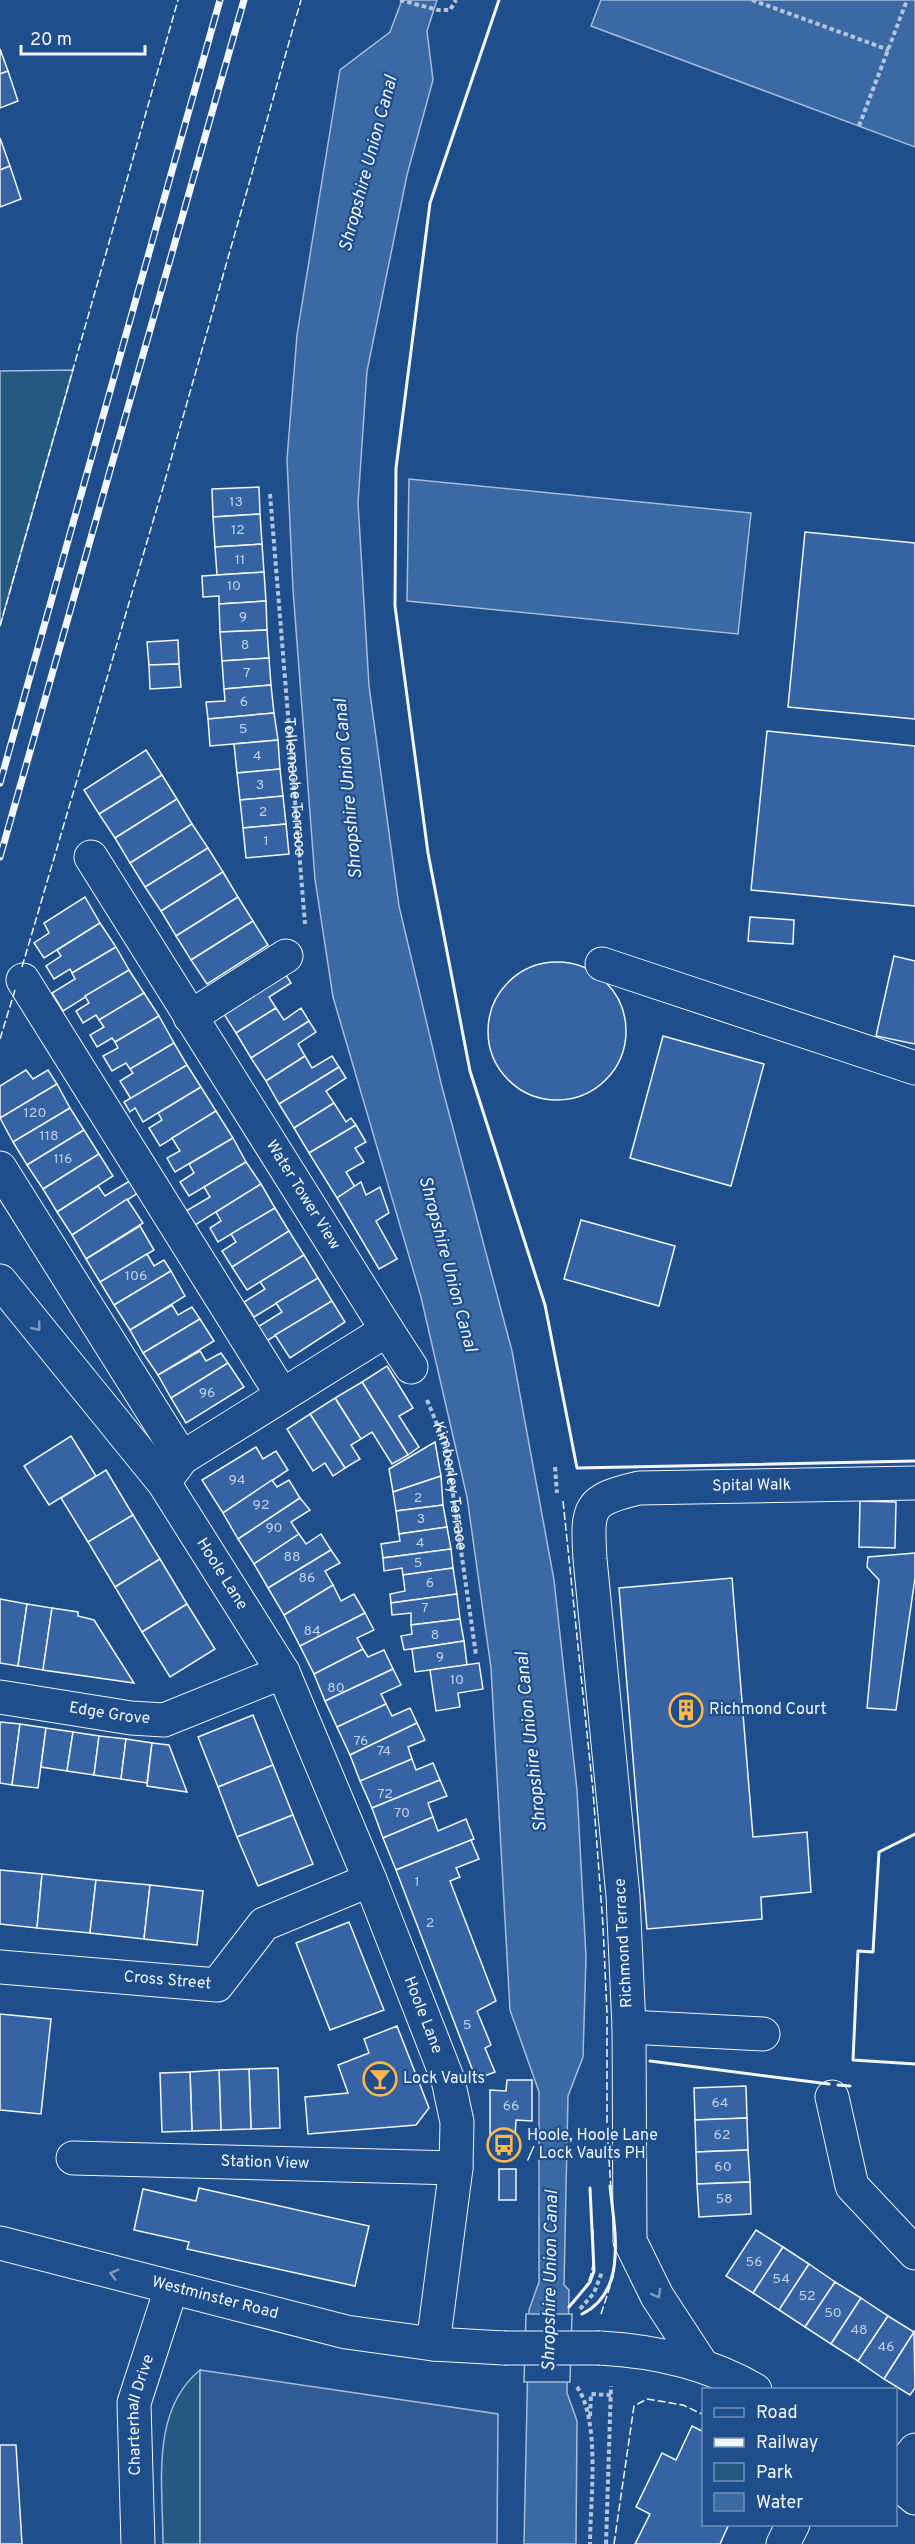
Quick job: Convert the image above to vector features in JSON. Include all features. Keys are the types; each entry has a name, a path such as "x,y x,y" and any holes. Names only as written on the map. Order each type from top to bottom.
{"street":[{"name":"Water Tower View","path":"91,857 387,1330"},
{"path":"190,1017 286,956"},
{"path":"602,964 915,1068"},
{"path":"23,980 282,1395"},
{"name":"Hoole Lane","path":"0,1168 173,1470 283,1672 370,1880 448,2079 457,2122 456,2168 432,2344"},
{"name":"Hoole Lane","path":"0,1281 173,1470"},
{"path":"173,1470 282,1395 387,1330 411,1367"},
{"name":"Spital Walk","path":"595,1505 609,1495 639,1488 915,1483"},
{"name":"Richmond Terrace","path":"595,1505 589,1516 590,1559 623,1896 628,2026 630,2241 657,2296 702,2365"},
{"name":"Edge Grove","path":"0,1697 131,1718 164,1720 283,1672"},
{"name":"Cross Street","path":"0,1967 217,1985 264,1924 370,1880"},
{"path":"628,2026 763,2034"},
{"path":"832,2097 852,2186 915,2253"},
{"name":"Station View","path":"73,2158 456,2168"},
{"name":"Westminster Road","path":"0,2243 171,2289 346,2332 432,2344"},
{"name":"Charterhall Drive","path":"138,2544 134,2403 171,2289"},
{"path":"432,2344 504,2348 606,2349 658,2355 702,2365 751,2388"},
{"path":"897,2474 915,2450"},
{"path":"897,2483 915,2498"},
{"path":"783,2544 792,2526"}],"path":[{"path":"400,0 438,10 450,10 456,0"},
{"path":"752,0 889,50"},
{"path":"859,126 908,0"},
{"name":"Tollemache Terrace","path":"270,494 307,940 301,947 286,956"},
{"name":"Kimberley Terrace","path":"411,1367 446,1446 476,1655"},
{"path":"585,2305 602,2275"},
{"path":"606,2349 611,2395 606,2544"},
{"path":"573,2380 584,2397 590,2423"},
{"path":"590,2544 591,2394 611,2395"}],"green space":[{"path":"73,370 0,626 0,371"},
{"path":"200,2370 200,2544 163,2544 162,2474 166,2428 173,2406 184,2387"}],"shaded area":[{"path":"200,2370 498,2414 497,2544 200,2544"}],"water":[{"name":"Shropshire Union Canal","path":"402,0 437,0 427,31 433,80 407,175 367,371 358,503 369,686 399,906 441,1083 512,1351 554,1580 577,1790 586,1957 583,2057 568,2096 564,2285 569,2290 567,2393 577,2421 576,2544 524,2544 529,2310 539,2282 539,2092 510,2010 491,1668 467,1497 421,1297 333,997 315,879 293,590 287,459 297,335 340,70 390,32"},
{"path":"601,0 915,0 915,147 591,26"},
{"path":"409,479 751,513 738,634 407,601"}],"pier":[{"path":"526,2314 572,2314 570,2382 524,2382"}],"building":[{"path":"0,49 8,71 0,74"},
{"path":"8,71 18,101 0,108 0,74"},
{"path":"0,138 10,166 0,170"},
{"path":"10,166 21,199 0,207 0,170"},
{"path":"259,487 260,514 213,517 212,489"},
{"path":"260,514 262,544 215,547 213,517"},
{"path":"805,532 915,543 915,719 788,707"},
{"path":"262,544 264,572 217,575 215,547"},
{"path":"264,572 266,601 219,604 219,596 203,597 202,576"},
{"path":"266,601 267,630 220,632 219,604"},
{"path":"267,630 269,658 222,661 220,632"},
{"path":"178,640 179,664 149,665 147,642"},
{"path":"269,658 271,685 224,689 222,661"},
{"path":"179,664 181,687 150,689 149,665"},
{"path":"271,685 274,713 208,719 206,702 225,701 224,689"},
{"path":"274,713 278,740 210,746 208,719"},
{"path":"767,731 915,746 915,906 751,890"},
{"path":"278,740 280,769 237,773 234,744"},
{"path":"146,750 162,775 99,814 84,790"},
{"path":"280,769 283,796 240,800 237,773"},
{"path":"162,775 177,799 115,838 99,814"},
{"path":"283,796 286,824 243,828 240,800"},
{"path":"177,799 192,824 130,863 115,838"},
{"path":"192,824 208,848 145,887 130,863"},
{"path":"286,824 289,854 246,858 243,828"},
{"path":"208,848 223,872 161,911 145,887"},
{"path":"223,872 238,897 176,936 161,911"},
{"path":"85,897 100,923 44,958 34,943 49,933 44,923"},
{"path":"238,897 253,921 191,960 176,936"},
{"path":"750,917 794,920 793,944 748,941"},
{"path":"253,921 268,945 207,984 191,960"},
{"path":"100,923 116,947 72,973 70,969 54,979 46,966 61,956 57,950"},
{"path":"116,947 129,970 63,1011 52,993 75,979 72,973"},
{"path":"894,956 915,961 915,1044 876,1036"},
{"path":"557,962 583,968 595,974 605,983 614,993 620,1005 626,1031 620,1057 614,1069 605,1079 595,1088 583,1094 557,1100 531,1094 519,1088 509,1079 500,1069 494,1057 488,1031 494,1005 500,993 509,983 519,974 531,968"},
{"path":"129,970 144,993 99,1020 96,1015 83,1023 76,1011 89,1003 85,996"},
{"path":"284,972 291,983 269,997 276,1008 236,1033 222,1011"},
{"path":"144,993 159,1016 115,1042 112,1038 97,1047 90,1035 104,1027 99,1020"},
{"path":"276,1008 284,1020 301,1008 309,1021 251,1058 236,1033"},
{"path":"159,1016 174,1043 130,1069 126,1063 112,1071 103,1056 118,1048 115,1042"},
{"path":"309,1021 316,1032 298,1044 305,1056 266,1081 251,1058"},
{"path":"663,1036 764,1064 731,1186 630,1158"},
{"path":"174,1043 187,1065 131,1099 120,1081 133,1073 130,1069"},
{"path":"305,1056 312,1068 332,1056 339,1067 279,1104 266,1081"},
{"path":"187,1065 201,1087 143,1122 135,1108 130,1112 124,1102"},
{"path":"339,1067 346,1078 326,1091 334,1103 294,1128 279,1104"},
{"path":"26,1070 33,1079 48,1070 57,1084 0,1118 0,1086"},
{"path":"57,1084 70,1108 13,1142 0,1118"},
{"path":"201,1087 216,1111 160,1146 149,1128 162,1120 158,1113"},
{"path":"334,1103 346,1122 351,1118 356,1125 309,1153 294,1128"},
{"path":"70,1108 84,1130 27,1165 13,1142"},
{"path":"216,1111 233,1138 175,1172 167,1158 180,1151 172,1138"},
{"path":"356,1125 366,1142 355,1148 364,1162 346,1172 355,1187 337,1198 309,1153"},
{"path":"84,1130 99,1154 43,1189 27,1165"},
{"path":"233,1138 246,1162 189,1196 180,1182 194,1173 189,1164"},
{"path":"99,1154 113,1176 57,1212 43,1189"},
{"path":"246,1162 261,1184 195,1225 186,1211 210,1197 204,1187"},
{"path":"133,1179 146,1188 72,1235 57,1212 98,1186 105,1196"},
{"path":"361,1182 366,1195 380,1187 389,1213 376,1221 397,1259 379,1269 337,1198"},
{"path":"261,1184 275,1208 218,1242 210,1228 221,1221 216,1212"},
{"path":"127,1199 143,1223 86,1259 72,1235"},
{"path":"275,1208 289,1231 232,1267 222,1251 236,1242 231,1234"},
{"path":"581,1220 675,1246 659,1306 564,1279"},
{"path":"140,1226 154,1250 100,1282 86,1259"},
{"path":"289,1231 304,1255 247,1290 232,1267"},
{"path":"147,1254 154,1266 164,1260 171,1271 114,1305 100,1282"},
{"path":"304,1255 318,1278 254,1317 244,1302 265,1289 260,1282"},
{"path":"171,1271 185,1296 130,1330 114,1305"},
{"path":"318,1278 332,1301 265,1342 256,1328 282,1312 276,1303"},
{"path":"332,1301 345,1322 290,1358 275,1335"},
{"path":"172,1305 178,1315 192,1307 200,1319 143,1353 130,1330"},
{"path":"200,1319 214,1341 158,1375 143,1353"},
{"path":"200,1351 206,1361 221,1353 228,1363 171,1398 158,1375"},
{"path":"228,1363 244,1387 186,1423 171,1398"},
{"path":"387,1366 413,1408 399,1416 419,1447 408,1455 362,1382"},
{"path":"362,1382 408,1455 392,1464 372,1432 361,1439 335,1398"},
{"path":"335,1398 361,1439 351,1445 360,1459 345,1468 310,1414"},
{"path":"310,1414 345,1468 333,1476 325,1463 313,1471 287,1429"},
{"path":"71,1436 96,1476 49,1505 24,1466"},
{"path":"435,1442 441,1476 393,1492 389,1469"},
{"path":"256,1447 263,1459 276,1451 288,1470 223,1513 202,1480"},
{"path":"106,1470 133,1515 88,1542 61,1498"},
{"path":"441,1476 443,1505 396,1511 393,1492"},
{"path":"272,1480 277,1487 289,1480 300,1498 238,1539 223,1513"},
{"path":"300,1498 310,1510 291,1522 299,1534 254,1564 238,1539"},
{"path":"860,1501 896,1502 895,1548 859,1547"},
{"path":"443,1505 447,1527 399,1534 396,1511"},
{"path":"133,1515 160,1559 115,1587 88,1542"},
{"path":"447,1527 451,1549 383,1558 381,1544 400,1541 399,1534"},
{"path":"299,1534 306,1544 321,1534 331,1550 268,1588 254,1564"},
{"path":"451,1549 453,1568 403,1575 402,1568 384,1571 383,1558"},
{"path":"331,1550 340,1563 325,1571 333,1585 284,1615 268,1588"},
{"path":"915,1553 915,1578 896,1710 867,1708 879,1580 867,1567 868,1557"},
{"path":"160,1559 187,1604 142,1632 115,1587"},
{"path":"453,1568 457,1594 391,1603 390,1594 405,1591 403,1575"},
{"name":"Richmond Court","path":"732,1578 753,1837 807,1832 811,1892 761,1897 762,1919 647,1929 619,1588"},
{"path":"333,1585 341,1601 354,1594 365,1613 300,1646 284,1615"},
{"path":"457,1594 460,1619 411,1625 411,1613 392,1615 391,1603"},
{"path":"0,1599 27,1604 18,1666 0,1663"},
{"path":"27,1604 52,1608 43,1670 18,1666"},
{"path":"187,1604 215,1649 170,1677 142,1632"},
{"path":"52,1608 78,1612 78,1616 94,1620 134,1683 43,1670"},
{"path":"365,1613 374,1630 357,1638 363,1649 314,1674 300,1646"},
{"path":"460,1619 464,1641 404,1650 401,1636 412,1634 411,1625"},
{"path":"464,1641 467,1665 415,1672 412,1649"},
{"path":"363,1649 368,1657 384,1650 393,1669 325,1701 314,1674"},
{"path":"479,1663 483,1689 458,1693 460,1707 436,1711 430,1670"},
{"path":"393,1669 401,1685 381,1694 386,1704 337,1727 325,1701"},
{"path":"386,1704 392,1716 410,1708 417,1723 350,1755 337,1727"},
{"path":"253,1715 273,1765 218,1787 198,1737"},
{"path":"0,1722 20,1724 12,1785 0,1783"},
{"path":"417,1723 425,1740 408,1747 412,1759 360,1781 350,1755"},
{"path":"20,1724 46,1728 38,1788 12,1785"},
{"path":"46,1728 73,1732 67,1771 41,1767"},
{"path":"73,1732 99,1736 94,1775 67,1771"},
{"path":"99,1736 126,1739 121,1779 94,1775"},
{"path":"126,1739 152,1743 147,1783 121,1779"},
{"path":"152,1743 169,1745 187,1792 147,1786"},
{"path":"412,1759 416,1770 433,1763 440,1780 372,1808 360,1781"},
{"path":"273,1765 293,1815 237,1837 218,1787"},
{"path":"440,1780 447,1796 428,1803 433,1817 383,1838 372,1808"},
{"path":"293,1815 313,1864 258,1886 237,1837"},
{"path":"433,1817 438,1831 466,1819 474,1839 396,1870 383,1838"},
{"path":"471,1840 479,1859 456,1868 460,1877 450,1881 496,2001 477,2011 491,2045 485,2048 495,2072 476,2079 396,1870"},
{"path":"0,1870 42,1874 37,1928 0,1924"},
{"path":"42,1874 96,1880 90,1933 37,1928"},
{"path":"96,1880 150,1885 144,1939 90,1933"},
{"path":"150,1885 203,1891 197,1945 144,1939"},
{"path":"349,1922 384,2010 330,2030 296,1943"},
{"path":"0,2014 51,2019 41,2114 0,2110"},
{"name":"Lock Vaults","path":"397,2026 429,2108 416,2125 308,2134 305,2097 348,2093 338,2065 369,2053 364,2039"},
{"path":"278,2068 280,2128 251,2129 249,2069"},
{"path":"249,2069 251,2129 221,2130 219,2070"},
{"path":"219,2070 221,2130 192,2131 190,2072"},
{"path":"190,2072 192,2131 162,2132 160,2073"},
{"path":"507,2080 532,2080 532,2121 516,2120 515,2137 490,2137 490,2090 506,2091"},
{"path":"746,2086 747,2118 695,2120 694,2088"},
{"path":"747,2118 748,2150 696,2152 695,2120"},
{"path":"748,2150 750,2182 697,2184 696,2152"},
{"path":"499,2169 516,2169 516,2200 499,2200"},
{"path":"750,2182 751,2214 699,2217 697,2184"},
{"path":"199,2188 369,2226 355,2286 187,2249 189,2242 134,2230 143,2189 196,2201"},
{"path":"756,2230 783,2247 753,2293 726,2276"},
{"path":"783,2247 809,2264 779,2310 753,2293"},
{"path":"809,2264 835,2282 805,2327 779,2310"},
{"path":"835,2282 861,2298 831,2344 805,2327"},
{"path":"861,2298 888,2316 858,2361 831,2344"},
{"path":"888,2316 914,2332 884,2379 858,2361"},
{"path":"914,2332 915,2388 910,2395 884,2379"},
{"path":"692,2426 702,2431 702,2526 728,2526 720,2544 635,2544 650,2514 636,2507 662,2453 676,2460"},
{"path":"0,2445 16,2445 22,2544 0,2544"}],"railway":[{"path":"0,783 220,0"},
{"path":"0,857 244,0"}],"fence":[{"path":"0,626 178,0"},
{"path":"22,967 164,484 301,0"},
{"path":"0,1039 15,990"},
{"path":"563,1501 593,1791 603,1926 607,2013 607,2128 614,2235"},
{"path":"569,2307 584,2289 592,2272 593,2230"},
{"path":"601,2314 614,2274 615,2244"},
{"path":"614,2544 634,2406 647,2399 683,2405 702,2414"}],"wall":[{"path":"499,0 430,203 396,468 395,606 428,853 470,1071 545,1305 577,1468 915,1461"},
{"path":"915,1834 879,1852 873,1952 858,1951 853,2060 915,2064"},
{"path":"650,2061 829,2084"},
{"path":"838,2085 850,2086"},
{"path":"582,2314 597,2304 607,2290 613,2274 615,2239 610,2186"},
{"path":"569,2307 590,2282 594,2271 590,2188"}],"place":[{"name":"Richmond Court","path":"686,1710"},
{"name":"Lock Vaults","path":"380,2079"},
{"name":"Hoole, Hoole Lane / Lock Vaults PH","path":"504,2145"}]}
